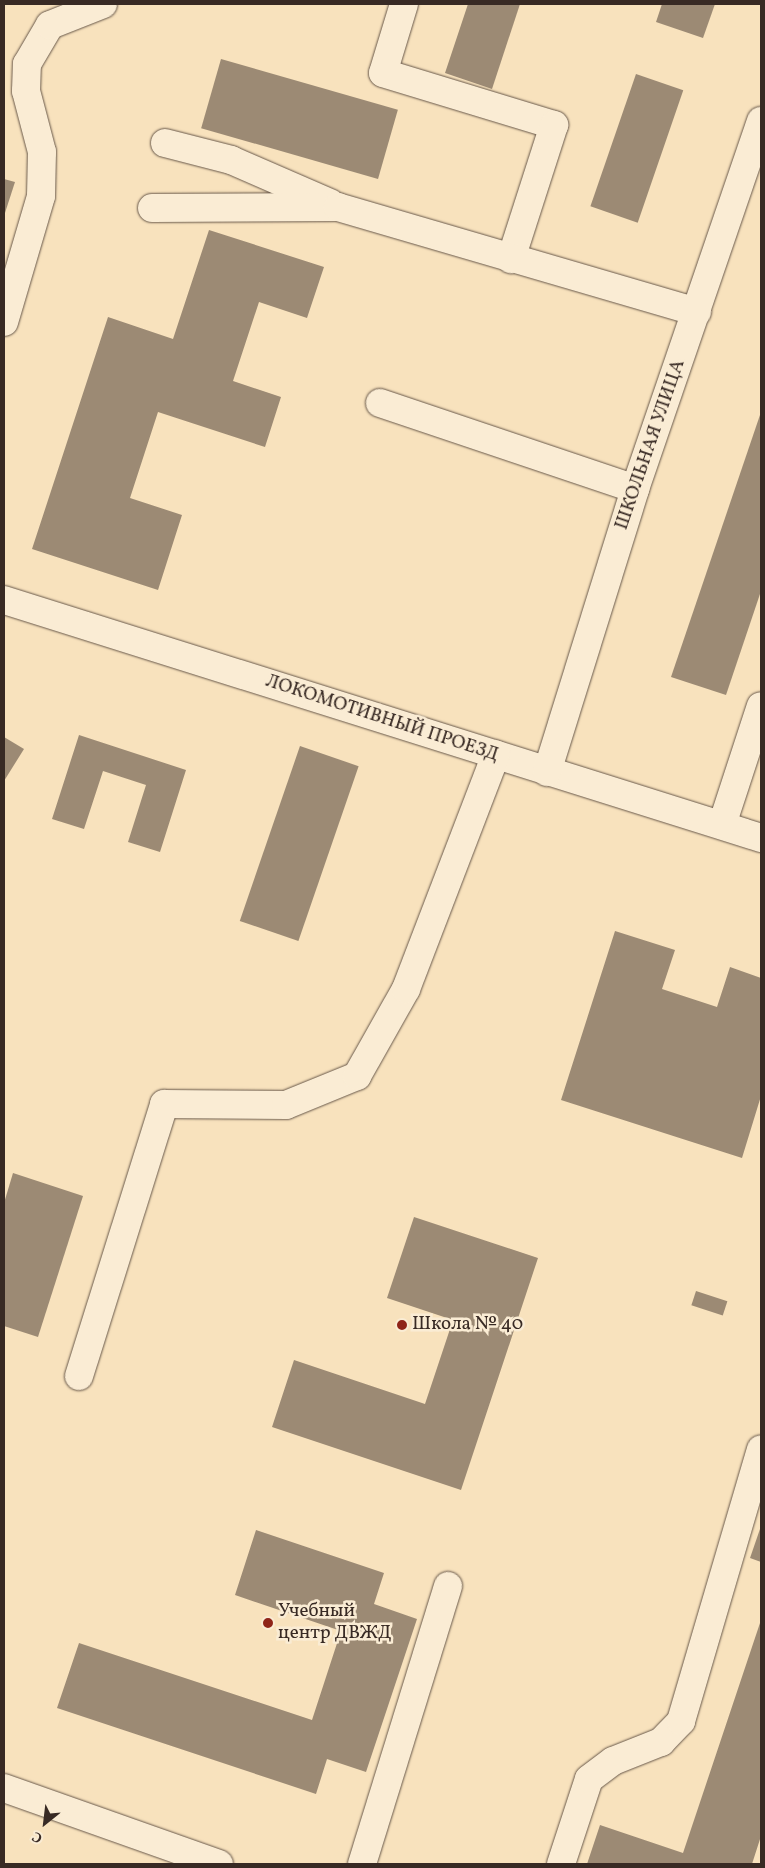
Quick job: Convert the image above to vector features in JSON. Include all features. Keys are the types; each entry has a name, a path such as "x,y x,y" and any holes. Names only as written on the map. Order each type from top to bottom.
{"street":[{"path":"4,322 41,196 42,152 26,91 27,64 50,25 103,4"},
{"path":"404,4 383,73 554,125 511,259"},
{"name":"ШКОЛЬНАЯ УЛИЦА","path":"547,772 635,489 698,312 761,121"},
{"path":"165,143 231,160 338,207 698,312"},
{"path":"152,208 338,207"},
{"path":"380,403 635,489"},
{"name":"ЛОКОМОТИВНЫЙ ПРОЕЗД","path":"4,600 761,838"},
{"path":"722,825 761,706"},
{"path":"79,1376 164,1104 286,1105 357,1076 406,989 496,755"},
{"path":"561,1864 590,1779 613,1761 661,1742 681,1721 761,1450"},
{"path":"362,1864 448,1586"},
{"path":"4,1788 209,1863"}],"building":[{"path":"468,4 520,4 492,89 445,73"},
{"path":"662,4 715,4 703,38 656,22"},
{"path":"221,59 398,110 378,179 201,128"},
{"path":"636,74 683,90 638,223 590,206"},
{"path":"4,179 15,182 4,216"},
{"path":"209,230 324,267 307,318 259,302 233,381 281,397 265,447 158,412 130,498 182,515 158,590 32,549 108,317 173,339"},
{"path":"761,412 761,591 726,695 671,677"},
{"path":"79,735 186,770 160,852 128,842 146,785 103,771 84,829 52,819"},
{"path":"4,737 24,749 4,781"},
{"path":"300,746 359,766 298,941 240,921"},
{"path":"615,931 675,950 662,989 717,1007 730,967 761,978 761,1096 742,1158 561,1100"},
{"path":"13,1173 83,1196 38,1337 4,1326 4,1203"},
{"path":"414,1217 538,1258 461,1490 272,1427 294,1360 425,1404 453,1320 387,1298"},
{"path":"696,1291 727,1301 723,1315 691,1305"},
{"path":"761,1526 761,1562 750,1558"},
{"path":"256,1530 384,1573 374,1604 417,1619 366,1772 327,1759 316,1794 57,1708 79,1643 312,1720 341,1631 235,1595"},
{"path":"761,1620 761,1836 752,1864 587,1864 600,1825 683,1853"}],"place":[{"name":"Школа № 40","path":"402,1325"},
{"name":"Учебный центр ДВЖД","path":"268,1623"}]}
